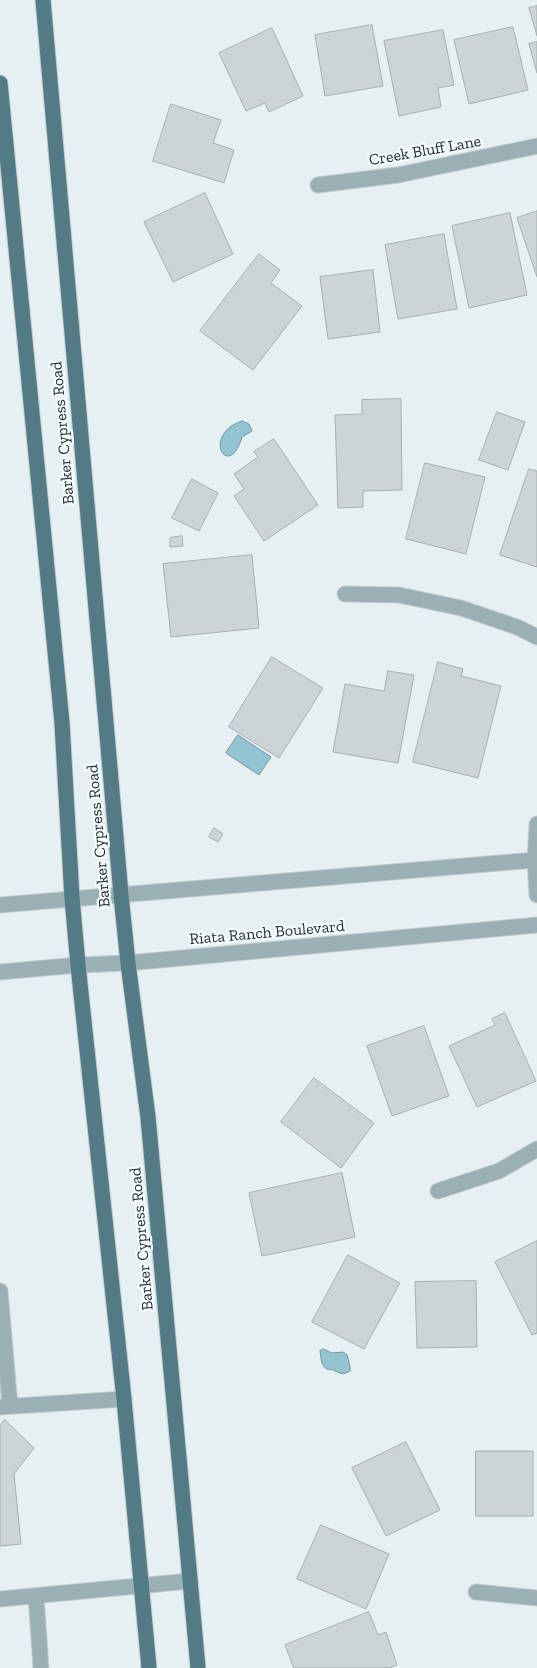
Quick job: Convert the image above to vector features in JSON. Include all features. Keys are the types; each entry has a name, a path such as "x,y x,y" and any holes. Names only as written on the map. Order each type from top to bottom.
{"main road":[{"name":"Barker Cypress Road","path":"43,0 121,895 148,1117 198,1668"},
{"name":"Barker Cypress Road","path":"0,83 62,724 72,898 78,965 124,1399 150,1668"}],"street":[{"name":"Creek Bluff Lane","path":"318,185 398,175 537,146"},
{"path":"345,594 399,595 461,608 517,626 537,637"},
{"path":"537,824 535,860 537,895"},
{"path":"0,905 535,860"},
{"name":"Riata Ranch Boulevard","path":"0,972 78,965 128,964 537,926"},
{"path":"438,1191 498,1171 537,1149"},
{"path":"0,1291 5,1406 124,1399"},
{"path":"0,1599 190,1581"},
{"path":"476,1592 537,1598"},
{"path":"36,1596 42,1668"}],"water":[{"path":"242,421 249,424 252,431 242,437 237,450 231,455 225,455 221,451 222,436 229,428"},
{"path":"238,735 271,757 259,775 226,753"},
{"path":"323,1349 332,1353 343,1352 347,1355 350,1371 342,1374 325,1368 320,1351"}],"building":[{"path":"537,6 537,36 529,8"},
{"path":"372,25 383,86 325,96 315,35"},
{"path":"513,27 528,90 469,104 454,40"},
{"path":"272,28 303,96 269,112 265,103 246,111 219,53"},
{"path":"443,30 454,85 438,88 441,107 399,116 384,41"},
{"path":"537,42 537,73 529,44"},
{"path":"171,104 221,120 213,143 234,150 224,183 153,161"},
{"path":"205,193 233,254 173,282 144,222"},
{"path":"537,211 537,277 517,218"},
{"path":"510,213 527,295 469,308 452,226"},
{"path":"444,234 457,309 398,319 385,245"},
{"path":"259,254 280,270 271,283 302,306 253,370 200,331"},
{"path":"373,270 380,332 328,339 320,277"},
{"path":"401,399 402,490 363,491 363,507 338,508 335,415 362,414 362,400"},
{"path":"497,412 525,422 508,470 479,460"},
{"path":"274,439 318,505 264,541 234,496 244,489 234,474 258,457 254,452"},
{"path":"425,463 485,477 466,554 406,539"},
{"path":"529,469 537,471 537,567 500,555"},
{"path":"192,479 218,493 199,531 172,518"},
{"path":"182,536 183,546 170,547 170,538"},
{"path":"252,555 259,628 171,637 163,564"},
{"path":"272,657 323,688 279,758 229,727"},
{"path":"438,662 463,669 461,676 501,686 478,778 413,762"},
{"path":"388,671 414,675 398,763 333,752 345,684 384,691"},
{"path":"214,828 223,834 218,842 209,837"},
{"path":"505,1013 536,1081 477,1107 449,1046 495,1025 492,1019"},
{"path":"424,1026 449,1096 392,1116 367,1046"},
{"path":"314,1078 374,1123 341,1168 281,1122"},
{"path":"342,1173 355,1237 262,1256 249,1193"},
{"path":"537,1241 537,1333 532,1335 495,1262"},
{"path":"348,1255 400,1283 364,1349 312,1322"},
{"path":"476,1281 477,1347 417,1348 415,1282"},
{"path":"5,1420 34,1448 14,1474 21,1544 0,1546 0,1426"},
{"path":"406,1442 440,1510 386,1536 352,1468"},
{"path":"476,1451 533,1451 533,1516 476,1516"},
{"path":"321,1525 389,1554 366,1609 297,1579"},
{"path":"369,1612 378,1635 386,1632 397,1665 390,1668 294,1668 285,1645"}]}
